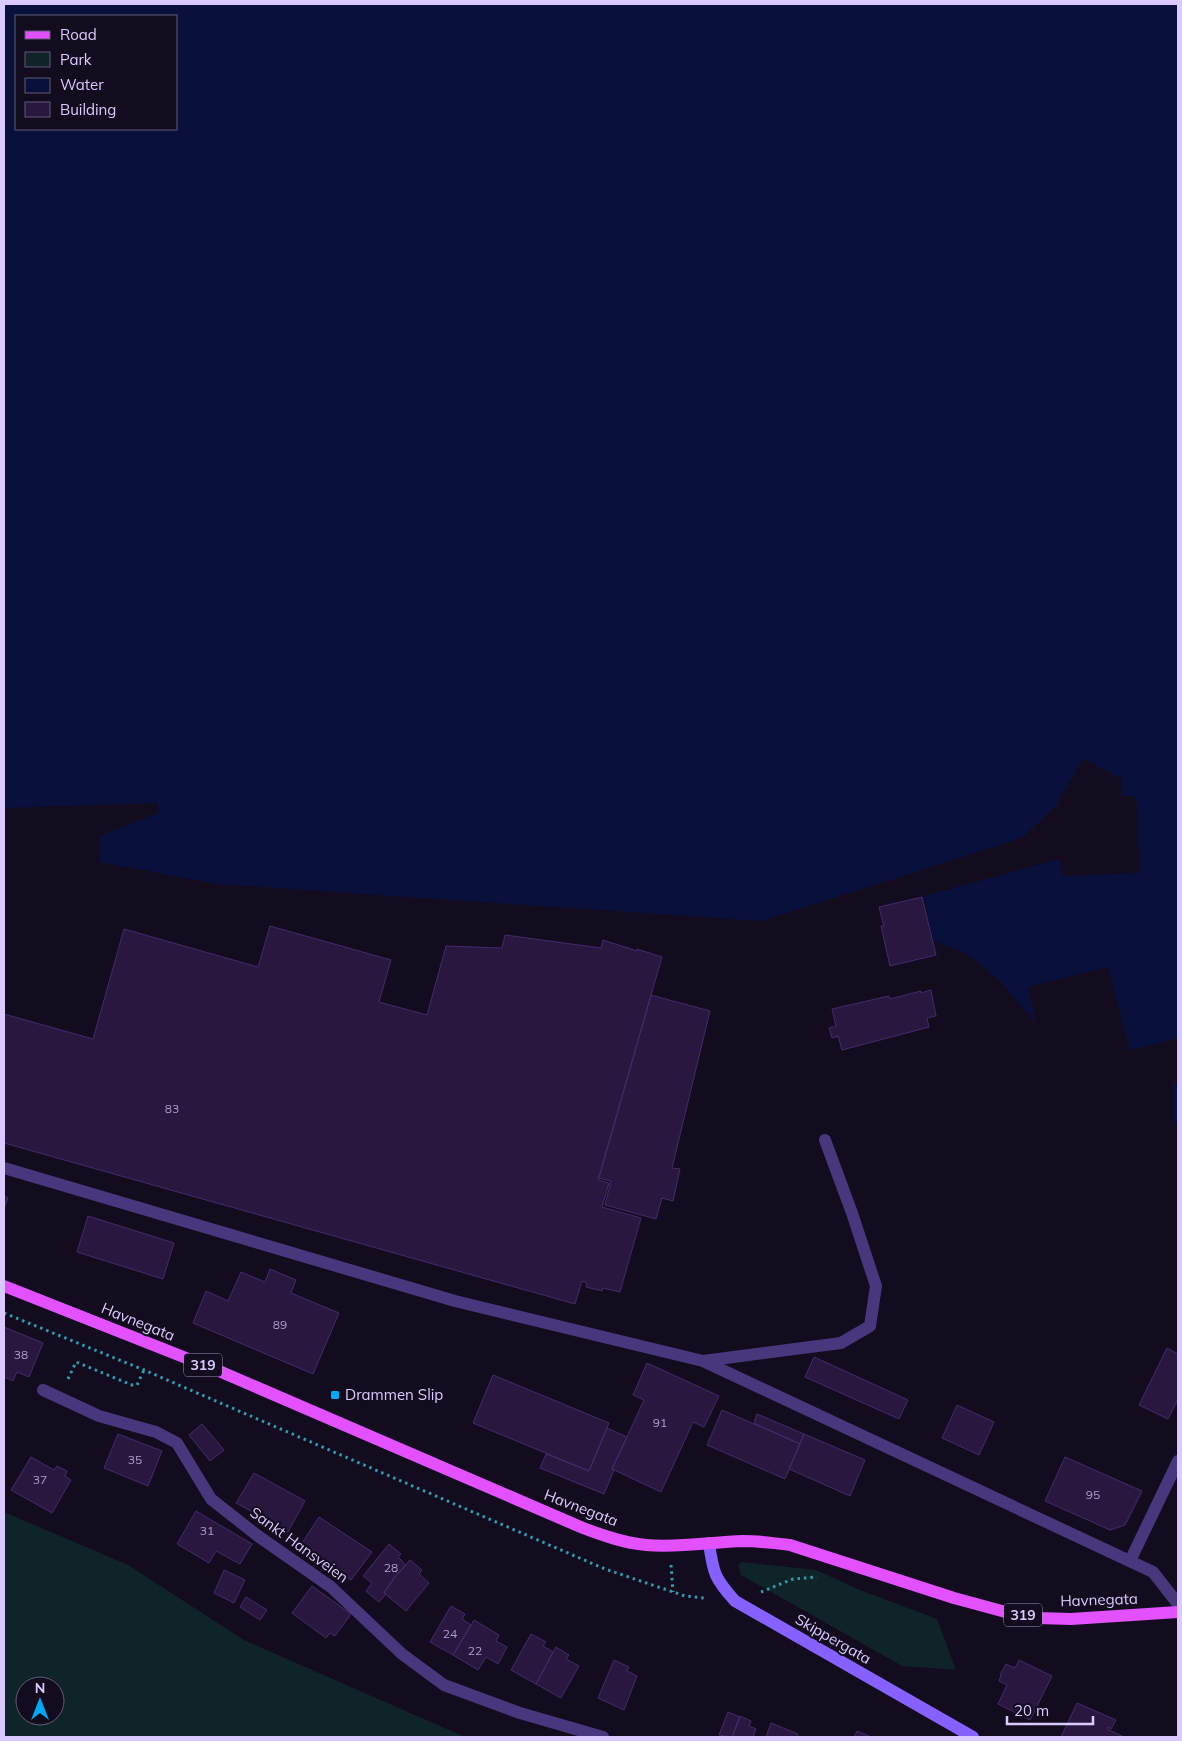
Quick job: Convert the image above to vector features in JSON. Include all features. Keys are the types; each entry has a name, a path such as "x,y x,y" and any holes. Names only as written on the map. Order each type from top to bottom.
{"main road":[{"name":"Havnegata","path":"4,1286 219,1371 599,1534 627,1542 647,1545 766,1542 790,1545 981,1606 1038,1618 1111,1617 1178,1612"},
{"name":"Skippergata","path":"709,1543 712,1566 719,1584 735,1602 973,1737"}],"street":[{"path":"703,1361 841,1343 870,1326 876,1286 825,1140"},
{"path":"4,1168 455,1301 703,1361 1153,1572 1178,1604"},
{"name":"Sankt Hansveien","path":"43,1390 99,1416 156,1432 177,1443 211,1499 258,1536 331,1587 402,1654 444,1685 520,1713 603,1737"},
{"path":"1130,1561 1178,1461"}],"path":[{"path":"4,1313 144,1370 604,1569 686,1596 735,1602 794,1580 823,1576"},
{"path":"59,1397 76,1362 132,1385 137,1385 144,1370"}],"green space":[{"path":"4,1512 128,1565 244,1640 465,1737 4,1737"},
{"path":"742,1562 816,1570 860,1590 937,1619 956,1670 902,1666 741,1575 738,1565"}],"water":[{"path":"4,4 1178,4 1178,1038 1130,1050 1108,967 1028,987 1036,1023 1003,984 971,956 933,940 924,896 1059,859 1063,876 1140,873 1136,796 1121,796 1122,779 1083,759 1056,806 1022,838 762,921 217,884 100,862 99,836 158,813 158,803 4,808"},
{"path":"1178,1083 1178,1126 1174,1120 1174,1084"}],"building":[{"path":"922,897 936,955 890,966 881,926 884,926 879,907"},
{"path":"270,926 391,960 379,1002 427,1015 446,946 502,948 505,935 601,948 603,940 662,957 598,1180 609,1183 602,1207 641,1218 620,1292 603,1288 602,1291 586,1287 587,1283 582,1281 575,1304 4,1143 4,1014 93,1039 124,929 258,967"},
{"path":"931,990 936,1016 927,1018 929,1027 842,1050 838,1036 832,1038 829,1028 836,1026 832,1009 889,996 890,999"},
{"path":"651,995 710,1011 672,1168 680,1169 673,1201 662,1198 656,1219 605,1205 611,1181 599,1178"},
{"path":"4,1196 8,1198 4,1208"},
{"path":"88,1216 174,1243 163,1279 77,1252"},
{"path":"270,1269 296,1280 291,1293 339,1313 313,1374 193,1323 206,1291 228,1301 241,1272 265,1282"},
{"path":"4,1327 43,1343 29,1377 17,1372 13,1381 4,1377"},
{"path":"1167,1348 1178,1354 1178,1399 1168,1419 1139,1405"},
{"path":"814,1357 908,1400 899,1419 805,1377"},
{"path":"647,1363 719,1396 704,1427 693,1422 661,1492 612,1469 644,1400 633,1395"},
{"path":"493,1375 609,1423 589,1471 473,1423"},
{"path":"957,1405 994,1422 979,1455 942,1438"},
{"path":"722,1410 800,1444 785,1479 707,1445"},
{"path":"757,1414 804,1434 800,1444 754,1423"},
{"path":"202,1424 224,1450 210,1461 189,1435"},
{"path":"607,1428 627,1437 612,1469 614,1470 604,1494 540,1468 546,1454 589,1471"},
{"path":"118,1434 162,1451 148,1486 104,1468"},
{"path":"804,1434 865,1460 850,1496 789,1469"},
{"path":"31,1457 54,1470 57,1466 67,1471 65,1476 71,1480 52,1513 11,1490"},
{"path":"1065,1457 1142,1491 1125,1525 1110,1530 1045,1501"},
{"path":"254,1473 305,1501 288,1532 268,1521 267,1524 249,1514 251,1511 236,1503"},
{"path":"196,1511 252,1544 240,1564 216,1551 209,1563 177,1544"},
{"path":"319,1517 372,1552 351,1580 300,1546"},
{"path":"389,1544 401,1554 398,1557 406,1565 394,1578 384,1593 386,1594 379,1602 366,1591 372,1583 363,1576"},
{"path":"410,1560 422,1570 419,1574 429,1583 406,1611 384,1593"},
{"path":"224,1570 245,1580 234,1603 214,1593"},
{"path":"312,1586 351,1614 335,1636 330,1633 326,1638 292,1613"},
{"path":"246,1597 267,1610 260,1620 240,1607"},
{"path":"451,1606 465,1614 462,1619 471,1625 453,1655 430,1642"},
{"path":"474,1620 499,1635 496,1641 507,1647 498,1664 486,1657 478,1670 453,1655"},
{"path":"531,1634 546,1642 543,1646 553,1652 536,1684 511,1670"},
{"path":"556,1647 569,1655 566,1659 579,1666 561,1698 536,1684"},
{"path":"614,1660 629,1667 627,1671 637,1676 624,1710 598,1698"},
{"path":"1019,1660 1052,1676 1030,1720 998,1704 1007,1685 999,1681 1000,1675 1006,1664 1015,1668"},
{"path":"1077,1703 1116,1720 1111,1729 1108,1727 1107,1729 1122,1736 1061,1737"},
{"path":"728,1712 740,1717 732,1737 719,1735"},
{"path":"740,1716 751,1721 749,1726 756,1729 753,1737 732,1737"},
{"path":"771,1723 798,1734 797,1737 766,1737"},
{"path":"857,1731 871,1737 854,1737"}],"place":[{"name":"Drammen Slip","path":"335,1395"}]}
